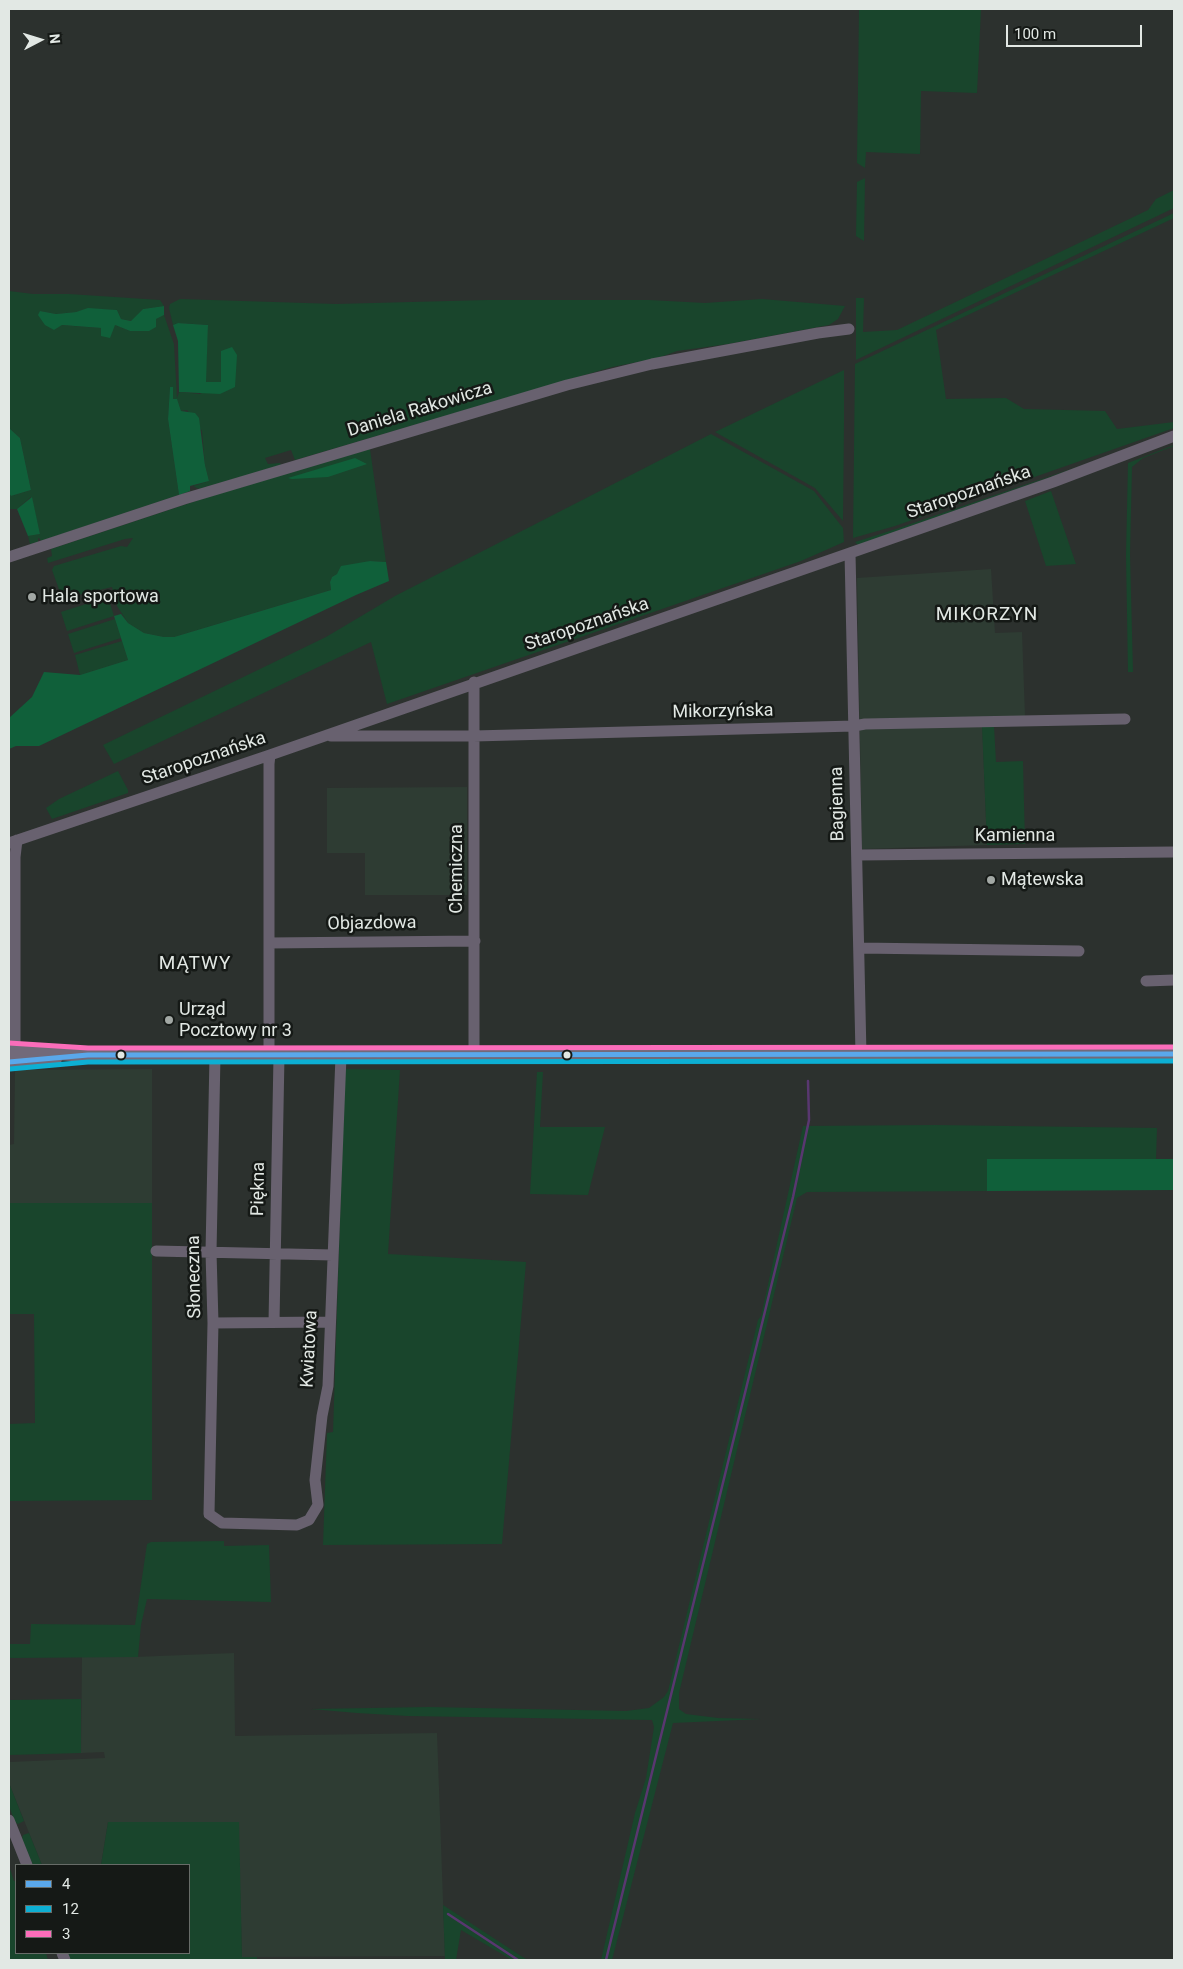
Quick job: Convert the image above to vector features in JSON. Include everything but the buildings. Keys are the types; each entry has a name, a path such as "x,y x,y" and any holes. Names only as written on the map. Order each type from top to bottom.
{"main road":[{"path":"12,1056 1174,1054"}],"street":[{"name":"Daniela Rakowicza","path":"9,557 184,498 567,385 652,364 849,329"},
{"name":"Staropoznańska","path":"13,841 850,553 1053,482 1174,436"},
{"name":"Bagienna","path":"850,553 861,1055"},
{"name":"Chemiczna","path":"474,682 474,1056"},
{"name":"Mikorzyńska","path":"322,736 474,736 854,726 865,724 1125,719"},
{"path":"360,722 363,737"},
{"path":"270,754 269,943 274,1056"},
{"path":"12,1056 15,867 13,841"},
{"name":"Kamienna","path":"857,855 1174,852"},
{"name":"Objazdowa","path":"269,943 475,941"},
{"path":"859,948 1080,951"},
{"path":"1146,981 1174,980"},
{"name":"Słoneczna","path":"209,1497 213,1322 211,1252 215,1056"},
{"name":"Piękna","path":"274,1056 274,1322"},
{"name":"Kwiatowa","path":"209,1497 209,1514 222,1523 297,1525 309,1520 318,1505 316,1480 322,1416 328,1386 329,1322 341,1056"},
{"path":"156,1251 333,1255"},
{"path":"213,1322 329,1322"},
{"path":"9,1820 27,1864"}],"shaded area":[{"path":"991,569 995,633 1022,632 1025,716 982,718 987,845 862,849 857,578"},
{"path":"467,787 467,895 365,895 365,853 327,853 327,788"},
{"path":"152,1069 152,1203 9,1203 9,1145 14,1144 15,1070"},
{"path":"234,1653 235,1736 437,1733 445,1956 242,1957 238,1822 108,1822 101,1864 42,1864 9,1783 9,1762 105,1758 104,1752 81,1753 82,1657"}],"green space":[{"path":"859,9 981,9 977,93 921,91 920,154 866,152 865,168 857,163"},
{"path":"865,178 864,241 856,236 857,182"},
{"path":"1174,190 1174,208 856,360 856,298 864,298 863,332 897,330 1148,210 1156,199"},
{"path":"1174,213 1174,218 936,330 946,399 1006,398 1024,409 1105,411 1117,429 1174,422 1174,428 895,526 853,538 855,364"},
{"path":"9,291 33,294 69,294 160,300 164,306 143,309 132,321 121,319 117,310 88,309 56,314 40,311 54,330 61,325 101,328 115,325 130,331 164,315 174,344 177,398 179,392 200,394 221,382 205,382 208,325 178,323 173,325 169,308 170,304 180,299 336,304 487,300 649,300 705,303 762,299 845,306 838,319 829,325 728,344 677,351 658,358 612,367 295,460 291,450 265,458 268,464 280,463 281,465 199,489 193,486 209,481 205,465 202,431 187,410 181,411 177,400 173,399 173,387 170,387 168,419 179,495 41,541 38,538 38,542 30,544 28,536 40,534 31,497 17,509 9,509 9,493 11,496 31,490 20,438 9,428"},
{"path":"164,306 164,315 156,319 156,327 149,331 130,331 115,325 110,338 101,336 101,328 62,325 54,330 45,325 38,315 40,311 56,314 76,312 88,308 117,310 121,319 131,321 143,309"},
{"path":"178,323 208,325 206,382 221,382 221,351 232,347 237,355 235,387 220,394 179,392 178,341 173,325"},
{"path":"844,370 843,521 815,488 715,432"},
{"path":"170,387 173,387 173,399 177,399 181,411 195,413 199,418 209,481 190,486 190,491 179,495 168,419"},
{"path":"9,428 20,438 31,490 11,496 9,493"},
{"path":"711,434 814,491 843,528 844,542 801,561 387,704 371,642 114,764 103,745 326,637 395,596"},
{"path":"1174,445 1143,458 1132,467 1130,554 1133,672 1128,672 1126,555 1128,463"},
{"path":"370,449 386,562 370,561 337,574 332,577 330,582 331,590 174,637 144,633 128,623 117,606 112,587 66,598 61,595 52,570 54,566 121,546 127,547 133,538 48,563 47,558 52,556 51,549 208,497"},
{"path":"1109,456 858,545 855,542 896,529"},
{"path":"355,458 367,464 328,477 288,478"},
{"path":"1051,491 1076,564 1046,566 1025,501"},
{"path":"32,497 40,534 28,536 17,509"},
{"path":"370,561 386,562 389,581 39,746 16,746 9,749 9,718 32,697 44,672 80,675 128,660 114,616 121,614 128,623 144,633 174,637 331,590 330,582 332,577 337,574 341,566"},
{"path":"108,597 114,616 67,631 61,612"},
{"path":"115,619 121,638 74,653 68,634"},
{"path":"122,641 128,660 80,675 75,655"},
{"path":"982,726 994,726 996,762 1023,761 1025,844 987,845"},
{"path":"118,771 128,793 52,819 46,808 59,799"},
{"path":"345,1069 400,1070 388,1254 526,1262 502,1544 323,1545 327,1433 333,1432"},
{"path":"537,1072 543,1072 540,1127 605,1127 588,1195 530,1194"},
{"path":"935,1125 1157,1128 1156,1159 987,1159 987,1191 807,1192 797,1198 679,1693 679,1709 686,1714 718,1718 761,1719 673,1723 612,1960 601,1960 635,1813 646,1778 654,1727 652,1720 408,1716 311,1709 429,1707 626,1711 649,1708 664,1697 668,1691 758,1320 761,1316 803,1126"},
{"path":"987,1159 1174,1159 1174,1190 987,1191"},
{"path":"9,1203 152,1203 152,1500 9,1501 9,1424 35,1423 34,1314 9,1314"},
{"path":"224,1541 224,1546 269,1545 271,1602 147,1599 141,1625 138,1657 9,1658 9,1644 30,1644 31,1624 135,1625 147,1544 151,1542"},
{"path":"81,1699 81,1753 9,1755 9,1700"},
{"path":"9,1783 24,1821 18,1824 15,1822 9,1806"},
{"path":"108,1822 239,1822 242,1957 257,1957 257,1960 70,1960 68,1954 190,1954 190,1864 101,1864"},
{"path":"29,1833 42,1864 33,1864 22,1839 23,1835"},
{"path":"9,1866 15,1881 15,1954 46,1954 48,1960 9,1960"},
{"path":"443,1905 528,1960 512,1960 461,1930 456,1960 445,1960"}],"waterway":[{"path":"606,1960 793,1197 809,1120 808,1081"},
{"path":"448,1914 518,1960"}],"transit line":[{"name":"3","path":"9,1043 88,1048 1174,1047"},
{"name":"4","path":"9,1062 88,1055 1174,1054"},
{"name":"12","path":"10,1069 88,1062 1174,1061"}],"place":[{"name":"Hala sportowa","path":"32,597"},
{"name":"Mątewska","path":"991,880"},
{"name":"Urząd Pocztowy nr 3","path":"169,1020"}],"district":[{"name":"MIKORZYN","path":"987,615"},
{"name":"MĄTWY","path":"195,964"}]}
